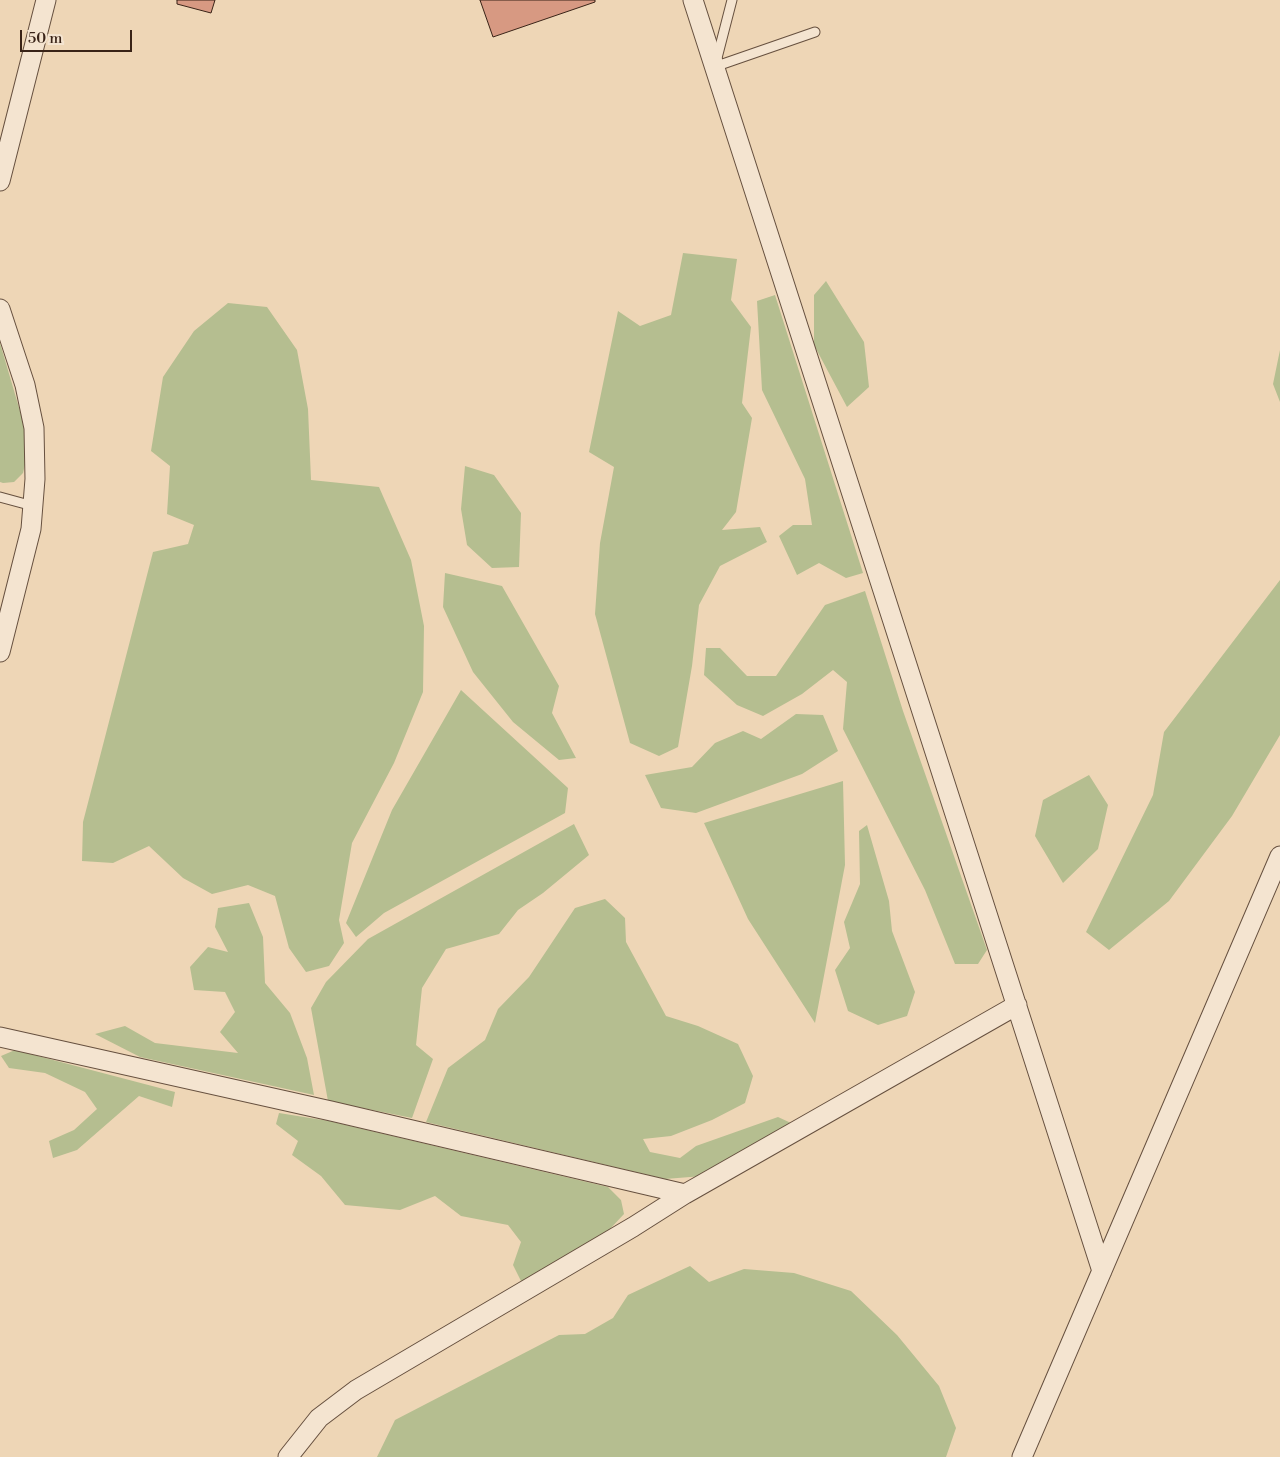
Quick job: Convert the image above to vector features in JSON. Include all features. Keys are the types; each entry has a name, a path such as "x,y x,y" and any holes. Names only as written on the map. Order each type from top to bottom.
{"street":[{"path":"0,181 46,0"},
{"path":"693,0 1102,1271"},
{"path":"0,309 25,385 34,428 35,480 31,530 0,652"},
{"path":"1022,1457 1280,856"},
{"path":"288,1457 319,1418 356,1390 685,1194 1017,1005"},
{"path":"0,1037 331,1111 685,1194"}],"lane":[{"path":"714,67 732,0"},
{"path":"714,67 815,32"},
{"path":"0,497 33,506"}],"green space":[{"path":"683,253 737,259 731,300 751,327 742,403 752,418 736,512 722,530 760,527 767,542 720,566 699,605 692,666 678,747 659,756 630,743 595,614 600,543 614,467 589,452 618,311 640,326 671,315"},
{"path":"826,281 864,342 869,387 847,407 814,345 814,295"},
{"path":"775,295 863,573 846,578 819,563 797,575 779,536 793,525 812,525 805,479 762,390 757,301"},
{"path":"228,303 267,307 297,350 308,409 311,480 379,487 411,560 424,626 423,692 394,763 352,843 339,920 344,943 329,966 306,972 289,948 275,896 248,885 212,894 183,878 149,846 113,863 82,861 83,822 153,552 188,544 194,525 167,514 170,466 151,451 163,377 194,331"},
{"path":"0,343 27,435 27,456 23,473 14,482 3,483 0,482"},
{"path":"1280,350 1280,402 1273,384"},
{"path":"465,466 494,475 521,513 519,567 492,568 467,545 461,509"},
{"path":"445,573 502,586 559,686 552,713 576,758 559,760 513,722 473,672 443,607"},
{"path":"1280,580 1280,735 1232,816 1169,901 1109,950 1086,932 1153,795 1164,732"},
{"path":"865,591 903,711 987,950 978,964 955,964 925,890 843,729 847,682 833,670 802,694 763,716 737,705 704,675 706,648 720,648 747,676 776,676 825,605"},
{"path":"461,690 568,788 565,813 384,913 356,937 346,923 392,810"},
{"path":"796,714 823,715 838,751 802,774 696,813 661,808 645,775 692,767 715,743 743,731 761,739"},
{"path":"1089,775 1108,805 1098,849 1063,883 1035,836 1043,800"},
{"path":"843,781 845,865 815,1023 748,919 704,823"},
{"path":"574,824 589,855 543,893 518,910 499,934 446,949 422,988 416,1045 433,1059 412,1118 328,1101 311,1008 326,982 368,939"},
{"path":"867,825 889,901 892,931 915,992 907,1016 878,1025 848,1011 835,970 850,948 844,922 860,884 859,831"},
{"path":"605,899 625,918 626,942 666,1016 698,1026 738,1044 753,1076 745,1103 712,1120 671,1136 643,1139 650,1152 680,1158 696,1146 778,1117 791,1123 703,1176 665,1179 426,1122 448,1068 485,1040 498,1009 529,977 575,908"},
{"path":"249,903 263,937 265,983 290,1013 307,1058 314,1095 140,1057 95,1034 125,1026 155,1043 238,1053 220,1032 235,1012 225,992 194,990 190,967 208,947 228,952 215,927 218,908"},
{"path":"15,1050 175,1092 172,1107 139,1096 77,1150 53,1158 49,1141 74,1130 97,1109 85,1092 45,1073 9,1068 1,1056"},
{"path":"279,1113 329,1121 608,1187 621,1200 624,1214 609,1230 522,1283 513,1265 521,1242 508,1225 461,1216 435,1196 400,1210 345,1205 321,1176 292,1155 298,1141 276,1124"},
{"path":"690,1266 709,1282 744,1269 794,1273 851,1291 897,1335 939,1386 956,1428 946,1457 377,1457 395,1420 559,1335 585,1334 613,1318 628,1295"}],"building":[{"path":"177,0 215,0 211,13 177,4"},
{"path":"480,0 595,0 595,2 493,37"}]}
